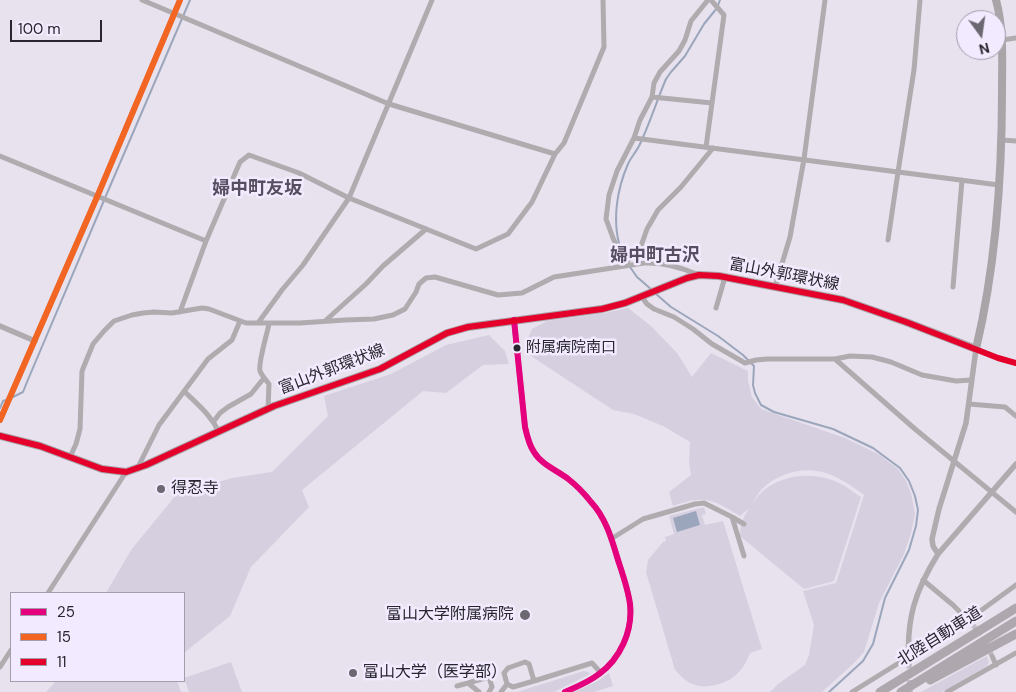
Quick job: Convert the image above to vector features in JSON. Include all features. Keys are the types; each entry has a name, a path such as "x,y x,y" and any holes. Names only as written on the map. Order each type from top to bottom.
{"highway":[{"name":"北陸自動車道","path":"880,692 978,632 1016,606"},
{"name":"北陸自動車道","path":"901,692 1016,621"},
{"path":"909,692 1016,634"}],"main road":[{"path":"976,349 984,317 997,216 1002,140 1002,60"},
{"name":"富山外郭環状線","path":"0,436 40,446 102,469 126,472 296,397 380,370 447,333 468,327 602,309 625,303 699,275 725,277 842,300 976,349"}],"street":[{"path":"142,0 389,104 555,154"},
{"path":"0,420 180,0"},
{"path":"258,323 303,265 349,198 432,0"},
{"path":"180,312 206,241 240,162 249,155 299,173 349,198 476,249 508,234 532,202 555,154 564,143 604,46 602,0"},
{"path":"626,266 606,219 609,195 617,171 652,97 654,83 660,72 679,51 691,21 710,0 724,15 706,147"},
{"path":"775,287 790,237 804,159 825,0"},
{"path":"888,240 914,70 920,0"},
{"path":"652,97 712,103"},
{"path":"634,138 999,185"},
{"path":"1002,140 1016,142"},
{"path":"626,266 629,258 641,246 647,229 658,210 681,187 713,148"},
{"path":"0,156 206,241"},
{"path":"953,286 962,180"},
{"path":"325,321 383,266 426,229"},
{"path":"70,457 80,429 82,371 93,344 114,321 132,315 154,312 172,313 202,308 246,323 269,324 374,319 393,315 405,309 419,284 426,278 435,276 498,294 522,293 554,278 573,274 658,262 699,275"},
{"path":"716,308 725,277"},
{"path":"642,297 654,309 674,317 712,344 745,363 761,359 872,357 891,362 922,375 956,382 971,380"},
{"path":"514,320 525,427 529,443 534,454 566,477 591,501 601,515 626,584 630,604 627,635 616,657 600,673 565,692"},
{"path":"136,469 159,425 208,359 232,340 240,321"},
{"path":"268,409 269,384 260,369 260,361 269,324"},
{"path":"0,326 35,341"},
{"path":"938,554 933,546 932,539 939,509 966,424 976,349 1016,363"},
{"path":"835,359 1016,512"},
{"path":"214,421 234,402 251,394 264,378"},
{"path":"184,391 214,421 219,432"},
{"path":"968,404 1005,408 1016,416"},
{"path":"908,660 909,627 916,597 923,580 938,554 1016,464"},
{"path":"49,592 126,472"},
{"path":"611,539 643,519 695,504 704,503 744,524"},
{"path":"732,517 744,556"},
{"path":"923,580 968,620"},
{"path":"852,692 908,660 1016,585"},
{"path":"0,667 10,652"},
{"path":"947,692 1016,653"},
{"path":"992,656 996,664"},
{"path":"534,681 529,664 525,662 508,668 504,673 507,684 513,687 534,681 592,663 600,673"},
{"path":"457,686 490,677 492,687 489,692"},
{"path":"468,683 479,692"},
{"path":"501,692 507,684"}],"shaded area":[{"path":"628,308 651,326 677,353 692,377 711,353 748,371 752,397 761,409 845,438 880,455 898,469 906,481 911,493 915,514 904,554 879,603 864,652 822,692 770,692 805,665 809,655 814,625 803,591 836,583 864,495 834,476 812,470 789,473 777,478 766,485 757,495 753,503 768,487 778,482 788,478 810,476 821,477 844,485 861,497 834,581 804,589 740,536 741,523 749,508 740,516 708,500 693,501 673,506 669,492 691,475 689,463 690,442 663,426 634,414 613,410 528,354 527,341 532,329 547,321"},
{"path":"489,335 505,351 509,364 483,365 446,393 423,391 302,490 309,507 251,567 230,616 185,652 185,592 107,592 131,550 176,495 232,478 272,472 328,416 324,396 391,374 446,345"},
{"path":"704,507 706,514 702,515 705,525 723,521 762,649 750,653 744,666 729,680 717,685 697,686 684,679 675,670 646,572 648,560 666,541 665,537 674,534 669,516"},
{"path":"987,656 989,662 987,666 942,692 921,692"},
{"path":"231,662 242,692 189,692 185,678"},
{"path":"584,671 590,674 554,692 517,692"},
{"path":"609,673 613,686 594,692 574,692 598,681"},
{"path":"55,682 177,682 181,692 46,692"}],"water":[{"path":"696,511 700,525 677,532 673,518"}],"waterway":[{"path":"13,397 23,392 190,0"},
{"path":"620,247 616,215 621,184 628,164 644,136 666,79 685,56 704,24 717,8 720,0"},
{"path":"630,267 637,277 652,290"},
{"path":"656,294 671,307 718,336 754,366 753,385 761,405 774,412 833,429 873,448 900,468 909,481 918,510 916,526 909,550 885,598 873,644 863,661 829,692"},
{"path":"0,408 3,401 6,400"}],"tunnel":[{"path":"968,620 983,636 992,656"},
{"path":"909,663 910,692"}],"transit line":[{"name":"15","path":"0,420 180,0"},
{"name":"11","path":"0,436 40,446 102,469 126,472 146,465 274,406 380,369 447,333 468,327 602,309 625,303 699,275 719,276 843,300 1016,363"},
{"name":"25","path":"514,320 525,427 529,443 537,456 577,486 601,515 613,545 630,604 627,634 624,644 613,661 595,677 565,692"}],"place":[{"name":"附属病院南口","path":"517,348"},
{"name":"得忍寺","path":"161,489"},
{"name":"富山大学附属病院","path":"525,615"},
{"name":"富山大学（医学部）","path":"353,673"}],"district":[{"name":"婦中町友坂","path":"257,189"},
{"name":"婦中町古沢","path":"655,256"}]}
